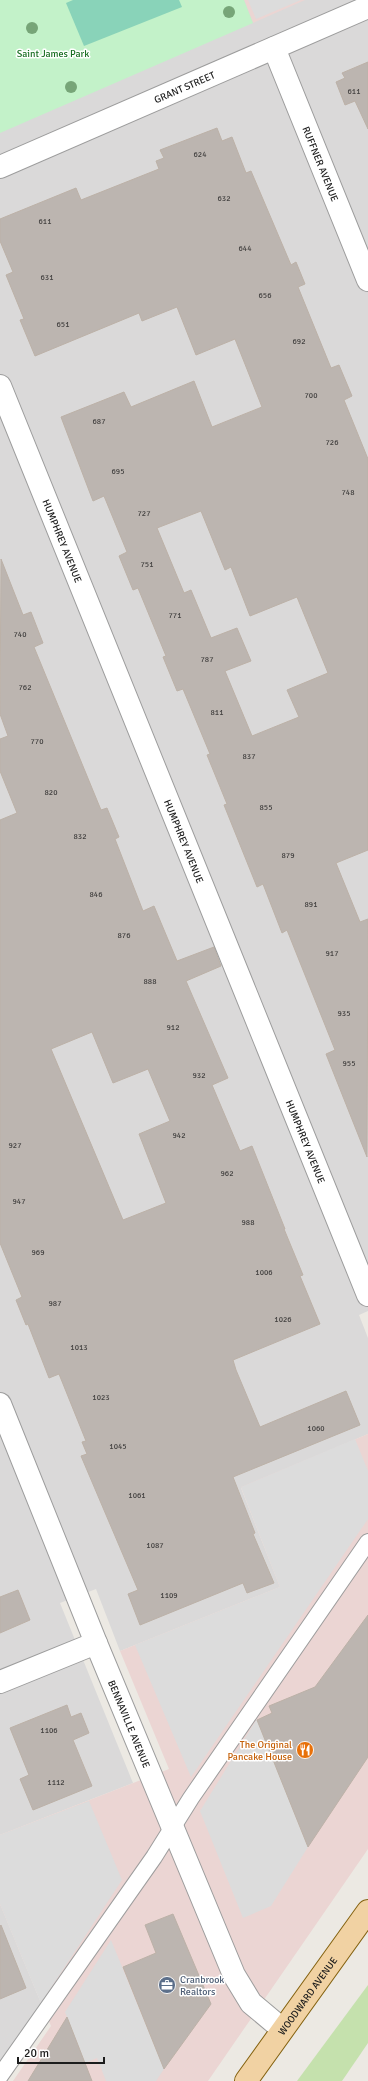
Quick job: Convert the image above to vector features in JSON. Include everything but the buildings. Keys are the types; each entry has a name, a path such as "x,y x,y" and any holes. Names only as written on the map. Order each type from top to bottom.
{"main road":[{"name":"WOODWARD AVENUE","path":"246,2081 368,1911"}],"street":[{"name":"GRANT STREET","path":"0,167 368,7"},
{"name":"RUFFNER AVENUE","path":"274,48 368,280"},
{"name":"HUMPHREY AVENUE","path":"0,386 368,1295"},
{"name":"BENNAVILLE AVENUE","path":"0,1404 96,1643 174,1828 234,1976 251,2004 282,2029"},
{"path":"0,1682 96,1643"}],"lane":[{"path":"0,2076 174,1828 191,1798 368,1542"}],"shaded area":[{"path":"0,0 368,0 368,1311 359,1315 368,1338 368,1434 241,1488 280,1587 120,1651 96,1589 60,1603 133,1783 0,1835"},
{"path":"244,0 305,0 253,23"},
{"path":"248,0 301,0 256,19"},
{"path":"368,1434 368,1849 208,2081 13,2081 51,2026 0,1904 0,1835 169,1769 120,1651 280,1587 241,1487"},
{"path":"355,1439 368,1471 368,1519 191,1777 135,1645 280,1587 241,1487"},
{"path":"257,1719 308,1847 271,1906 243,1918 200,1811"},
{"path":"89,1801 122,1880 41,2003 0,1904 0,1835"},
{"path":"0,1904 41,2003 0,2062"},
{"path":"111,1940 164,2069 156,2081 106,2081 97,2058 85,2063 65,2012"}],"green space":[{"name":"Saint James Park","path":"0,0 244,0 253,23 0,133"},
{"path":"73,0 179,0 182,7 84,46 66,3"},
{"path":"368,1985 368,2043 342,2081 297,2081"}],"place":[{"name":"The Original Pancake House","path":"305,1750"},
{"name":"Cranbrook Realtors","path":"167,1985"}]}
